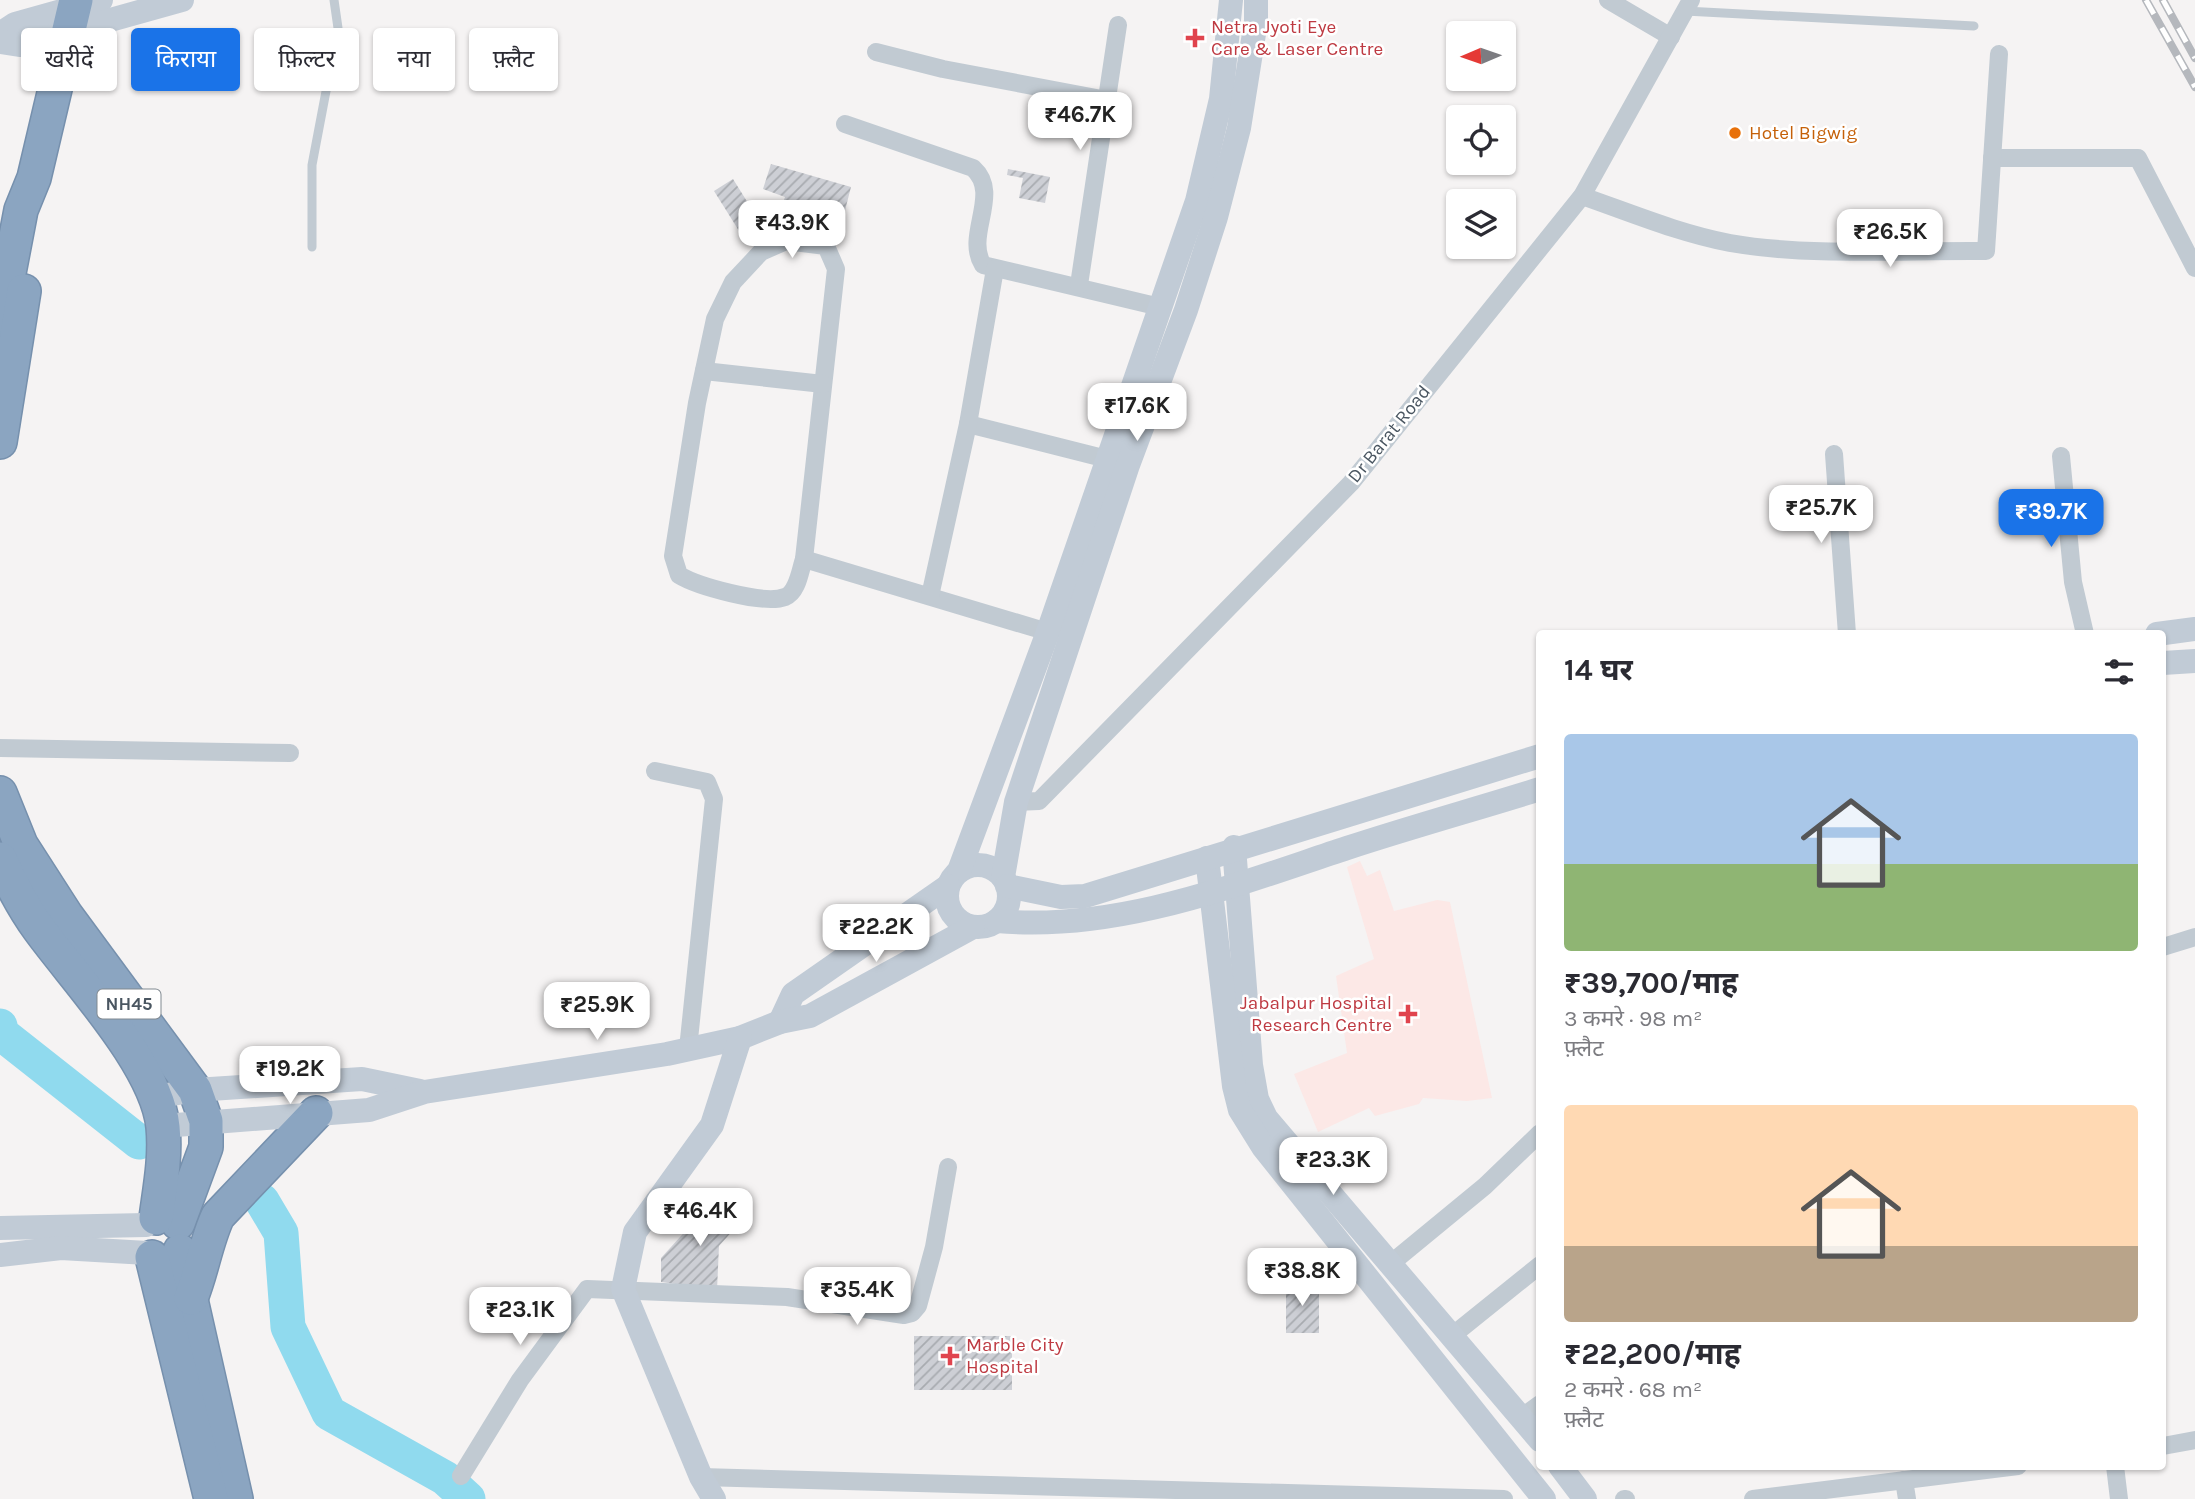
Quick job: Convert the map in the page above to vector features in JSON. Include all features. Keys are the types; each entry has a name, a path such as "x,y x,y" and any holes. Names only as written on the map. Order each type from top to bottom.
{"highway":[{"path":"0,320 6,263 34,178 80,10"},
{"path":"0,442 38,208 34,178"},
{"name":"NH45","path":"0,793 21,845 66,915 195,1090 206,1121 206,1147 160,1238"},
{"name":"NH45","path":"0,859 13,889 38,928 120,1037 160,1112"},
{"path":"160,1112 163,1168 160,1238 211,1499"},
{"path":"191,1298 203,1269 211,1229 218,1216 316,1113"},
{"path":"160,1238 191,1298 235,1499"}],"street":[{"path":"0,34 15,24 80,10 182,0"},
{"path":"973,927 964,925 951,912 947,903 954,878 1048,632 1197,201 1221,99 1231,0"},
{"path":"997,921 1007,906 1005,882 1016,803 1128,465 1216,217 1239,128 1256,21 1256,0"},
{"path":"1608,0 1671,37"},
{"name":"Dr Barat Road","path":"1016,803 1039,801 1351,483 1582,196 1688,6"},
{"path":"0,42 21,45 80,10"},
{"path":"1079,285 1118,26"},
{"path":"876,52 943,69 1107,100"},
{"path":"1582,196 1680,232 1732,243 1803,249 1986,251 2000,54"},
{"path":"845,124 973,168 982,176 986,187 978,257 984,265 1079,285 1160,307"},
{"path":"1992,158 2138,158 2195,268"},
{"path":"786,241 826,246 836,268 804,559 794,589 786,597 769,599 695,584 679,575 673,556 704,371 715,319 733,282 761,253 786,241"},
{"path":"930,596 968,424 995,269"},
{"path":"704,371 823,384"},
{"path":"968,424 1107,459"},
{"path":"1834,454 1847,630"},
{"path":"2061,456 2073,582 2084,630"},
{"path":"804,559 1048,632"},
{"path":"2166,633 2195,629"},
{"path":"2166,663 2195,661"},
{"path":"0,748 290,753"},
{"path":"779,1022 793,994 976,865 986,866 1005,882 1061,897 1085,895 1207,858 1234,847 1536,757"},
{"path":"655,771 707,782 714,799 688,1049"},
{"path":"160,1112 206,1121 369,1110 424,1092 740,1038 779,1022 810,1016 973,927 997,921 1056,924 1210,895 1536,790"},
{"path":"1234,847 1251,1065 1256,1099 1266,1118 1389,1265 1453,1335 1531,1410"},
{"path":"1207,858 1234,1086 1240,1110 1263,1147 1544,1499"},
{"path":"2166,946 2195,937"},
{"path":"714,1499 701,1477 624,1289 635,1232 712,1125 740,1038"},
{"path":"160,1112 195,1090 362,1079 424,1092"},
{"path":"1389,1265 1485,1186 1536,1137"},
{"path":"461,1476 520,1380 587,1289 787,1297 904,1315 912,1313 918,1306 934,1247 948,1167"},
{"path":"0,1228 160,1238"},
{"path":"0,1255 160,1238"},
{"path":"1453,1335 1536,1268"},
{"path":"2166,1445 2195,1440"},
{"path":"1563,1470 1585,1499"},
{"path":"1753,1499 1985,1470"},
{"path":"2115,1470 2119,1499"},
{"path":"701,1477 1504,1499"},
{"path":"1904,1480 1908,1499"}],"lane":[{"path":"312,247 312,165 338,28 334,0"},
{"path":"1688,6 1975,26"}],"shaded area":[{"name":"Jabalpur Hospital Research Centre","path":"1360,861 1367,876 1380,870 1394,911 1437,900 1450,902 1492,1098 1467,1101 1423,1098 1419,1104 1375,1116 1369,1108 1318,1132 1294,1074 1347,1053 1336,976 1374,959 1347,867"}],"building":[{"path":"771,164 851,187 838,238 800,234 779,214 785,197 763,189"},
{"path":"1008,169 1050,177 1045,203 1019,198 1023,178 1007,175"},
{"path":"733,179 765,230 746,242 714,191"},
{"path":"719,1194 743,1219 719,1246 717,1290 661,1282 661,1258"},
{"path":"1286,1283 1319,1284 1319,1333 1286,1333"},
{"path":"914,1336 1012,1336 1012,1390 914,1390"}],"waterway":[{"path":"0,1026 2,1034 139,1142"},
{"path":"262,1201 281,1233 288,1327 329,1413 445,1478 468,1499"}],"railway":[{"path":"2146,0 2195,87"},
{"path":"2163,0 2195,58"}],"place":[{"name":"Netra Jyoti Eye Care & Laser Centre","path":"1195,38"},
{"name":"Hotel Bigwig","path":"1735,133"},
{"name":"Jabalpur Hospital Research Centre","path":"1408,1014"},
{"name":"Marble City Hospital","path":"950,1356"}]}
